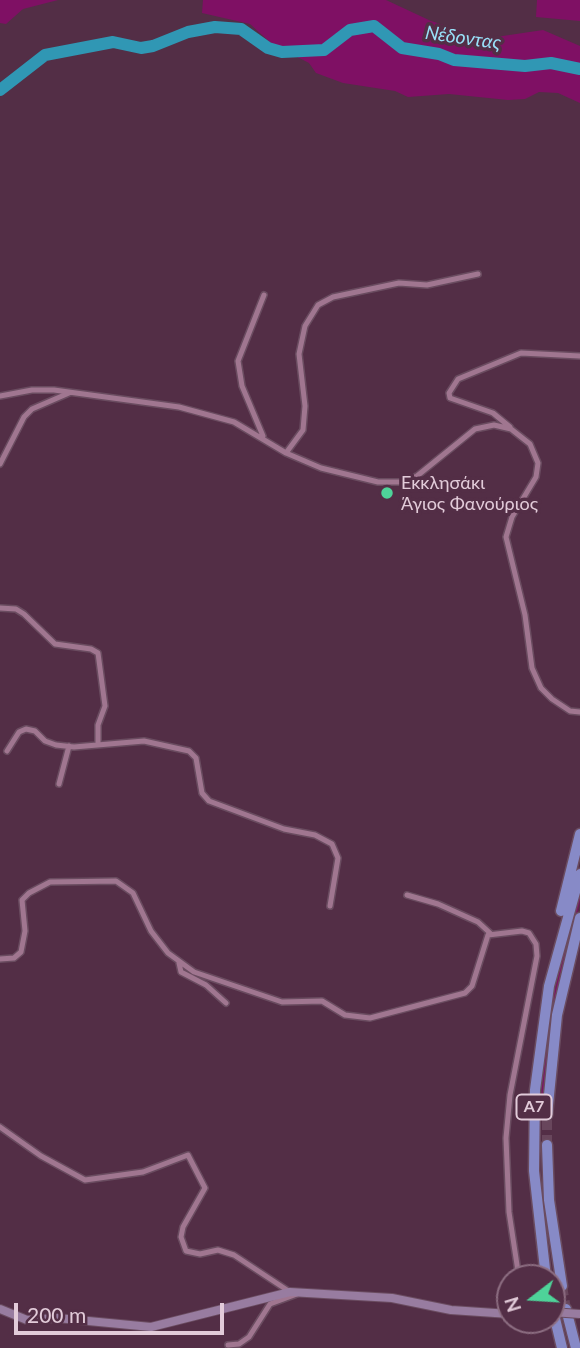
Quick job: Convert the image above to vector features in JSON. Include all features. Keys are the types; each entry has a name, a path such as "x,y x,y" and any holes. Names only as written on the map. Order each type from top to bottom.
{"highway":[{"path":"549,986 561,912 580,834"},
{"name":"Α7","path":"544,1264 536,1201 533,1146 537,1063 549,986 580,874"},
{"name":"Α7","path":"547,1115 554,1040 580,918"},
{"path":"569,962 580,929"},
{"name":"Α7","path":"547,1145 549,1200 559,1264"},
{"path":"566,1308 576,1348"}],"street":[{"path":"286,453 303,430 305,406 299,354 308,317 318,305 333,297 399,284 427,285 478,274"},
{"path":"264,295 238,361 242,386 264,438"},
{"path":"580,356 521,354 458,379 449,393 450,398 493,413 530,444 538,463 537,477 512,517 506,537 525,615 532,668 541,688 552,699 570,711 580,712"},
{"path":"0,396 32,390 72,392 178,407 234,422 286,453 352,477 402,482 417,476 475,429 494,425 511,429"},
{"path":"0,464 24,417 32,410 72,392"},
{"path":"0,608 24,614 55,644 91,649 98,653 105,706 98,725 98,743"},
{"path":"8,751 19,732 26,729 38,733 45,741 69,746 144,741 189,751 196,758 202,793 209,801 332,844 338,858 330,906"},
{"path":"59,784 69,746"},
{"path":"0,959 14,958 21,952 25,931 22,900 25,896 50,882 93,879 117,881 128,887 151,931 179,963 199,974 282,1002 322,1000 345,1015 370,1018 467,992 490,933"},
{"path":"407,895 438,904 478,922 490,933 525,931 535,940 537,950 508,1114 509,1212 517,1264"},
{"path":"179,963 182,974 204,984 226,1003"},
{"path":"0,1127 41,1156 85,1180 143,1172 188,1155 205,1188 183,1227 181,1237 186,1251 200,1254 218,1250 234,1255 295,1293"},
{"path":"228,1345 239,1344 249,1338 270,1304 295,1293"},
{"path":"0,1309 34,1321 57,1318 151,1326 295,1293 392,1298 451,1310 496,1313"}],"shaded area":[{"path":"0,0 58,0 23,9 6,24 0,23"},
{"path":"203,0 386,0 431,21 479,36 496,37 543,30 580,46 580,103 558,93 539,92 525,99 508,100 449,94 408,97 395,91 343,83 316,73 309,63 272,44 250,24 202,13"},
{"path":"537,0 580,0 580,21 536,17"},
{"path":"580,890 580,901 553,1013 543,1116 539,1117 549,1013"}],"waterway":[{"name":"Νέδoντας","path":"0,90 45,55 113,42 141,48 188,32 215,27 241,29 268,48 282,52 324,50 350,30 374,26 402,48 439,54 454,60 525,66 551,63 580,69"}],"tunnel":[{"path":"547,1115 547,1145"}],"place":[{"name":"Εκκλησάκι Άγιος Φανούριος","path":"387,493"}]}
